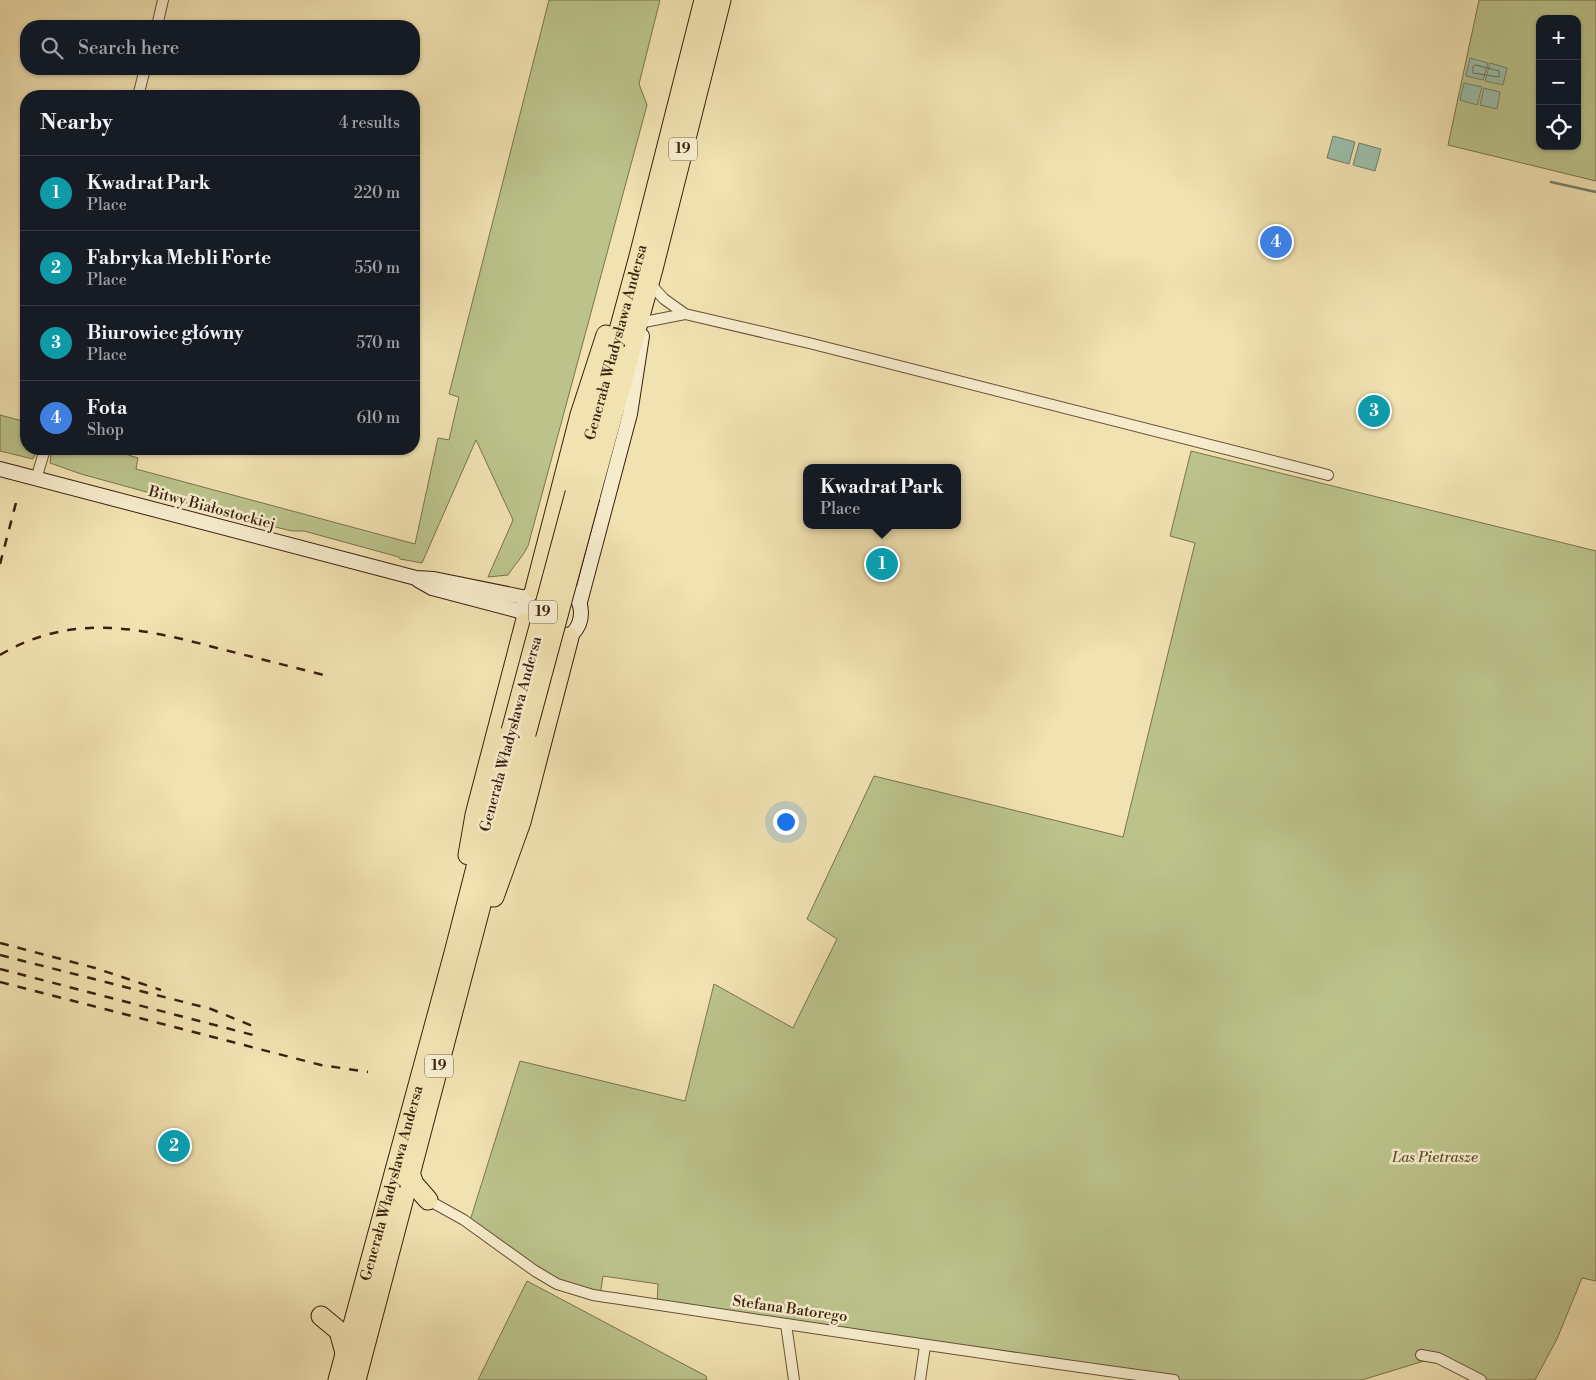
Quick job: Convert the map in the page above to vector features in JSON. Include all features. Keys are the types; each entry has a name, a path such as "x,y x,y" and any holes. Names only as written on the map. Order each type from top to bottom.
{"highway":[{"name":"Generała Władysława Andersa","path":"648,272 704,0"},
{"name":"Generała Władysława Andersa","path":"338,1380 460,956 583,495 648,272 721,0"},
{"path":"644,322 648,272"},
{"path":"531,594 591,381 626,284 648,272"},
{"path":"460,956 456,927 475,816 524,618"},
{"path":"460,956 480,933 515,840 570,637"},
{"name":"Generała Władysława Andersa","path":"356,1380 410,1173 460,956"},
{"path":"410,1173 414,1184 428,1200"},
{"path":"400,1211 418,1200 428,1200"},
{"path":"345,1354 340,1332 321,1316 344,1312 359,1302"}],"street":[{"path":"159,20 164,0"},
{"path":"140,90 144,75"},
{"path":"648,272 664,299 686,314 809,343 1328,475"},
{"path":"580,602 572,591 560,585 547,584 531,594 524,618 534,635 547,642 570,637 580,622 580,602 630,414 644,322 686,314"},
{"path":"36,479 43,455"},
{"name":"Bitwy Białostockiej","path":"0,469 416,578 531,594"},
{"name":"Bitwy Białostockiej","path":"416,578 432,588 524,618"},
{"name":"Stefana Batorego","path":"428,1200 464,1220 534,1271 557,1284 593,1295 925,1346 1174,1380"},
{"path":"786,1324 794,1380"},
{"path":"920,1380 925,1346"},
{"path":"1421,1355 1438,1358 1481,1380"}],"green space":[{"path":"549,0 660,0 639,84 647,105 528,546 508,575 488,577 513,520 476,440 422,563 400,559 399,557 304,531 292,531 263,524 81,474 50,463 51,455 128,455 138,458 136,469 415,544 438,438 449,440 459,397 449,394"},
{"path":"1479,0 1596,0 1596,181 1448,145"},
{"path":"0,415 20,420 20,455 34,455 33,459 0,451"},
{"name":"Las Pietrasze","path":"1191,451 1596,551 1596,1281 1582,1278 1557,1339 1535,1380 1482,1380 1437,1357 1362,1380 1174,1380 657,1305 658,1284 603,1276 600,1296 574,1290 469,1224 520,1061 685,1101 714,984 793,1028 837,939 807,919 874,776 1123,837 1195,543 1170,536"},
{"path":"527,1281 706,1376 707,1380 478,1380"}],"water":[{"path":"1470,58 1488,63 1483,80 1466,76"},
{"path":"1490,63 1507,68 1503,85 1485,81"},
{"path":"1464,83 1482,87 1477,105 1460,100"},
{"path":"1484,88 1500,92 1497,109 1480,105"},
{"path":"1333,136 1355,142 1349,164 1327,158"},
{"path":"1359,143 1381,149 1375,171 1353,165"}],"waterway":[{"path":"1551,182 1596,192"}],"railway":[{"path":"0,564 17,499"},
{"path":"0,655 27,642 54,633 107,628 162,635 324,675"},
{"path":"0,943 95,968 161,990"},
{"path":"0,955 211,1009 255,1027"},
{"path":"0,969 253,1035"},
{"path":"0,982 321,1065 368,1072"}],"place":[{"name":"Fota","path":"1276,242"},
{"name":"Biurowiec główny","path":"1374,411"},
{"name":"Kwadrat Park","path":"882,564"},
{"name":"Fabryka Mebli Forte","path":"174,1146"}]}
